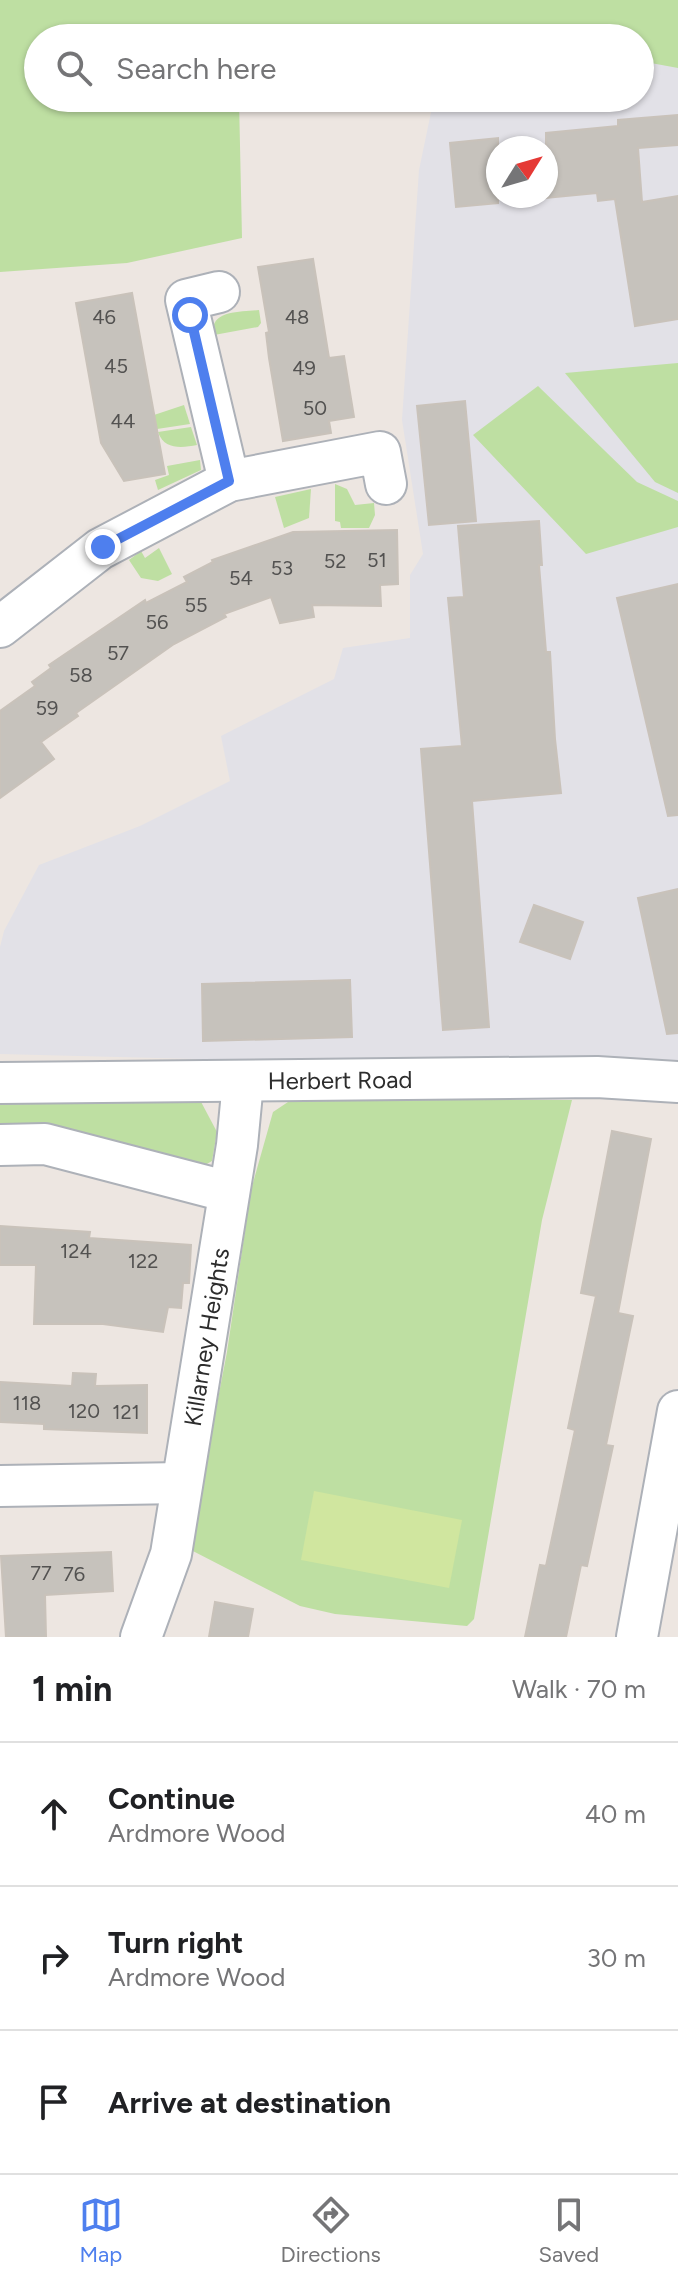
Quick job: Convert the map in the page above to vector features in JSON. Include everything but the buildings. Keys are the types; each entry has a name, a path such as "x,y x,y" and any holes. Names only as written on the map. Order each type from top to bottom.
{"street":[{"path":"219,292 186,300 229,481"},
{"path":"0,627 100,549 229,481 380,452 386,484"},
{"name":"Herbert Road","path":"0,1083 583,1077 678,1082"},
{"name":"Killarney Heights","path":"141,1637 171,1554 229,1192 243,1082"},
{"path":"0,1145 45,1144 229,1192"},
{"path":"637,1637 678,1411"},
{"path":"0,1486 182,1483"}],"shaded area":[{"path":"654,62 678,66 678,1071 0,1054 0,947 4,931 39,865 140,826 230,781 221,736 334,679 343,648 410,638 410,575 423,554 402,420 419,170 431,112 654,112"}],"green space":[{"path":"0,0 678,0 678,68 654,64 654,24 24,24 24,112 239,112 242,238 127,263 0,272"},
{"path":"259,310 261,323 258,327 214,335 216,321 221,317"},
{"path":"678,363 678,493 655,482 565,373"},
{"path":"538,386 637,482 678,501 678,527 586,554 473,435"},
{"path":"184,405 190,424 157,429 154,415"},
{"path":"191,427 197,445 169,445 158,432"},
{"path":"200,460 201,470 158,490 155,480 169,475 167,466"},
{"path":"335,484 347,489 355,505 374,503 375,515 369,528 341,528 340,522 335,521"},
{"path":"311,489 309,518 284,528 275,497"},
{"path":"159,548 172,574 158,581 141,578 129,560 141,551 145,558"},
{"path":"200,1100 217,1132 212,1161 191,1173 0,1134 0,1104"},
{"path":"291,1100 572,1100 542,1220 474,1619 467,1626 335,1614 300,1606 189,1549 227,1352 251,1190 273,1112"},
{"path":"314,1491 462,1520 449,1588 301,1560"}],"route":[{"path":"103,547 229,481 190,315"}]}
